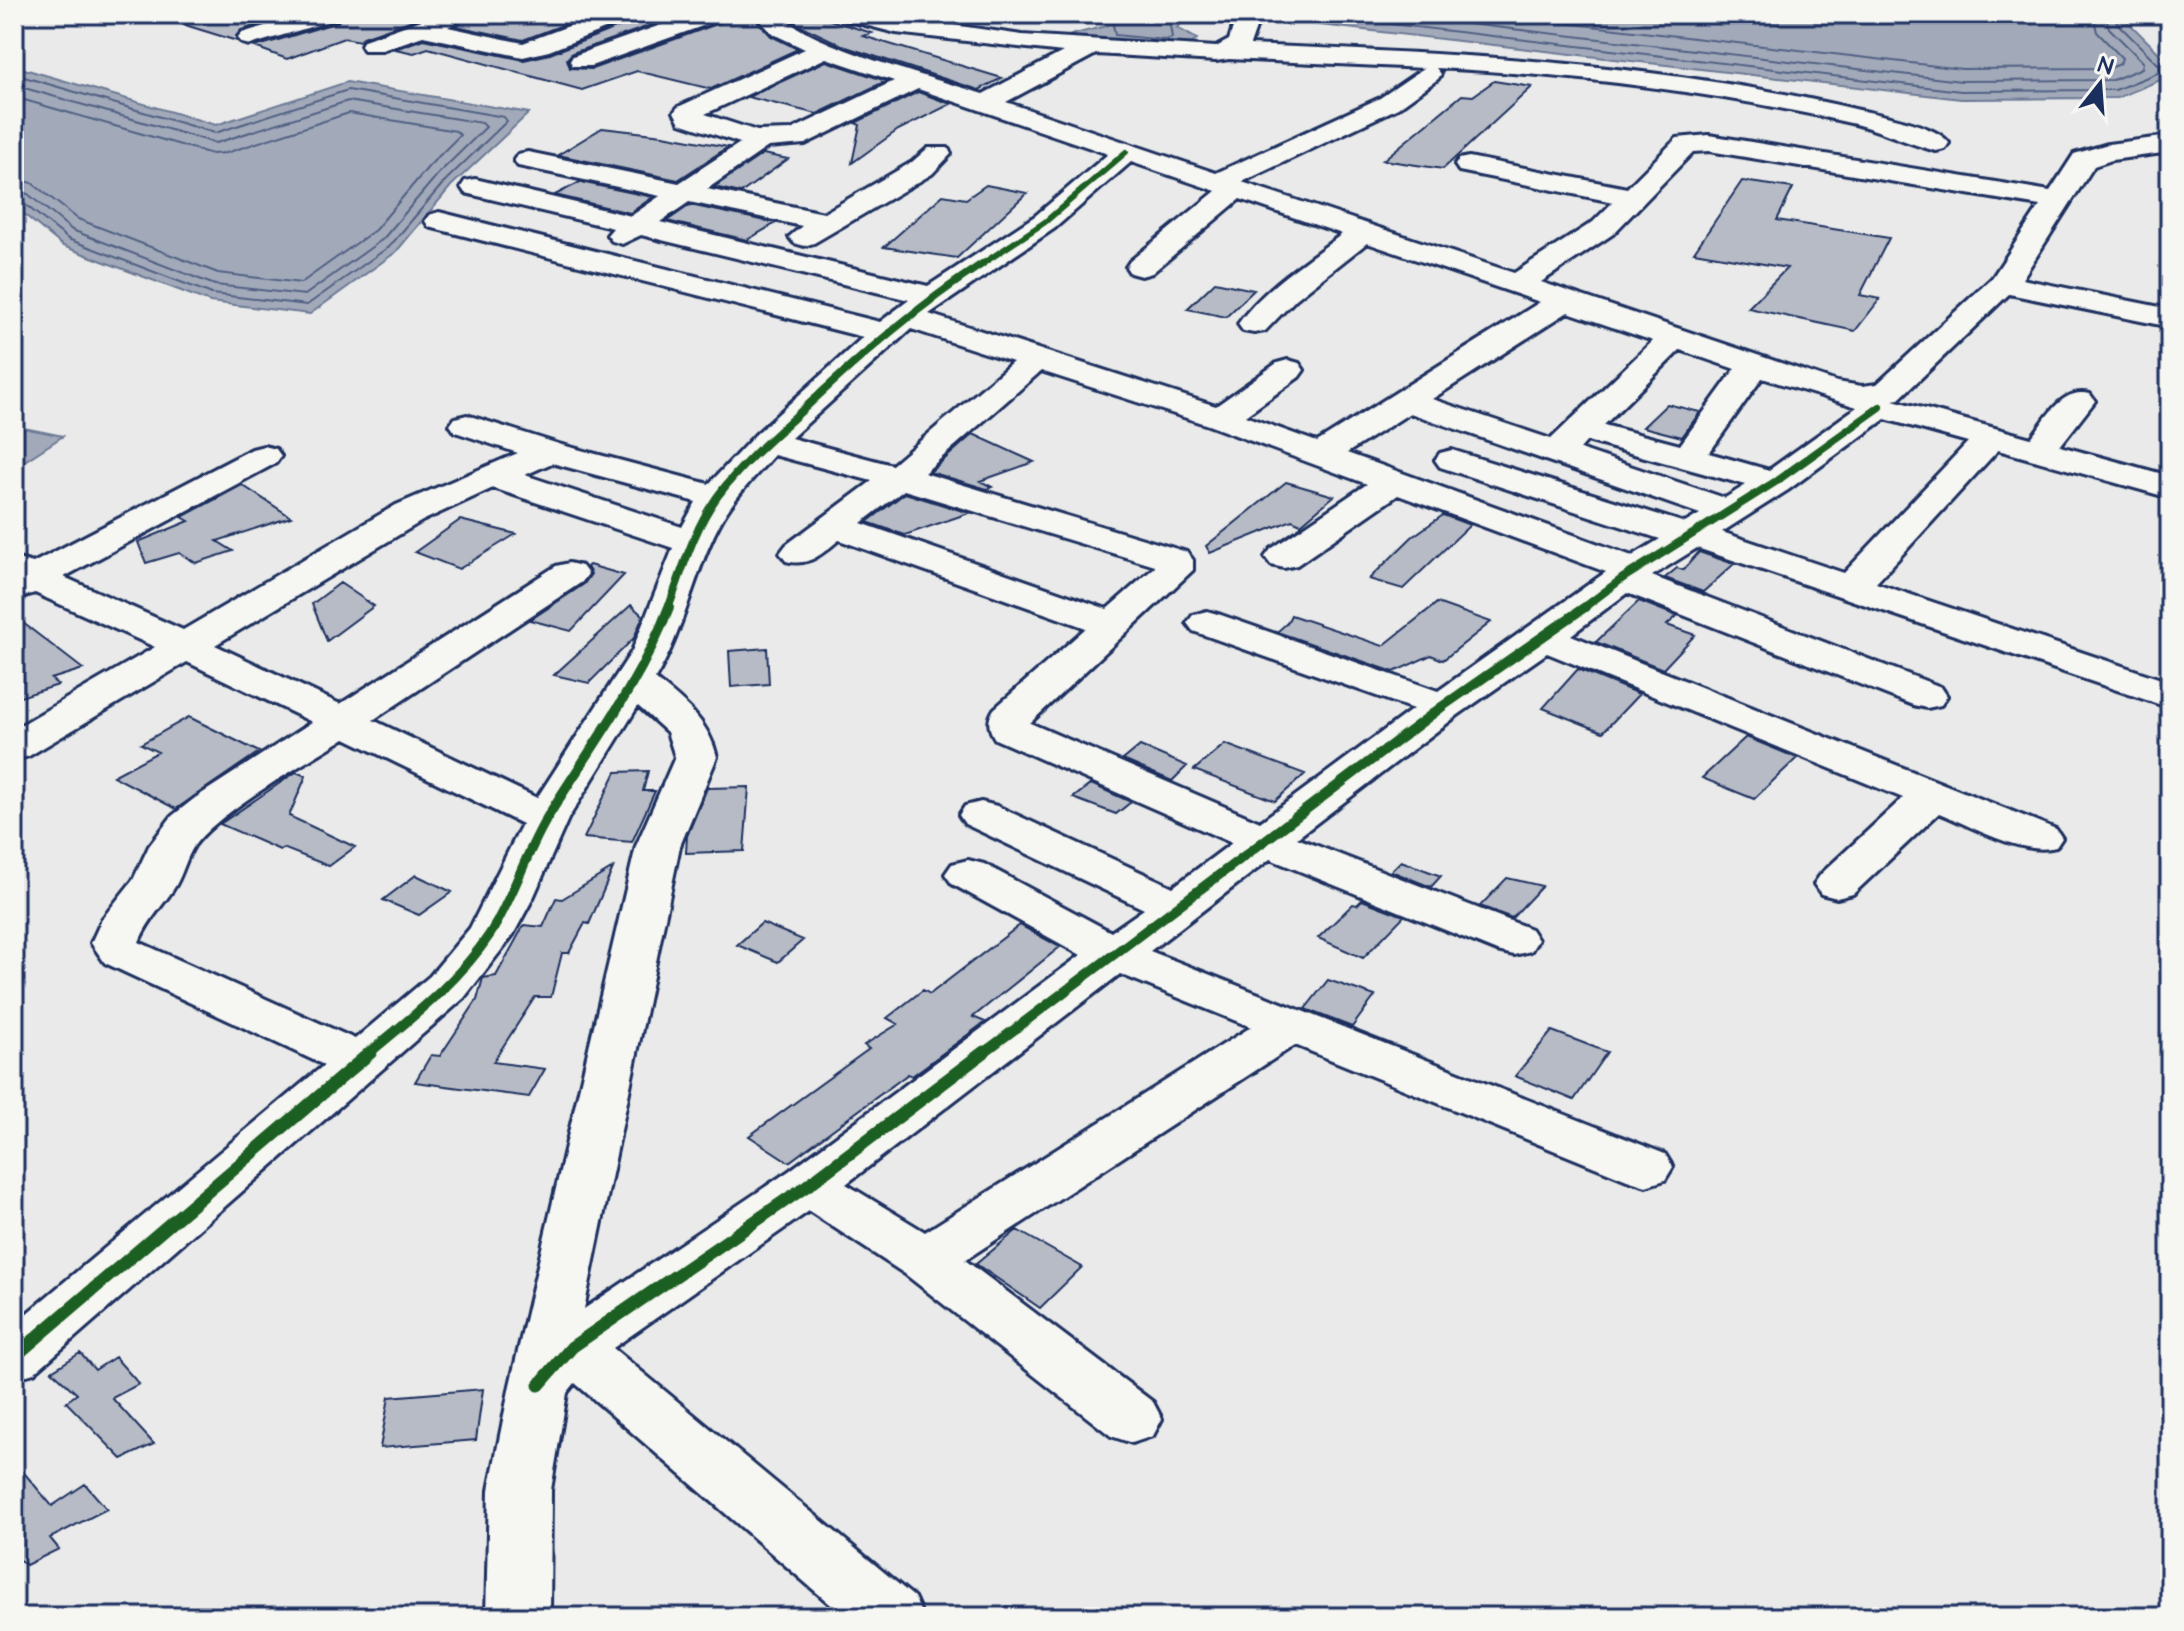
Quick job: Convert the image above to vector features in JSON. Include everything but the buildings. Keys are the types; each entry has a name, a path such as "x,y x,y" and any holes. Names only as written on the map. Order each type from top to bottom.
{"street":[{"path":"250,38 329,14"},
{"path":"373,45 460,14"},
{"path":"421,28 523,50 622,14"},
{"path":"566,66 714,14"},
{"path":"766,14 781,29 825,49 1831,391 2039,450 2167,477"},
{"path":"850,14 896,26 1089,48 1524,67 1688,83 1769,97 1874,121 1936,143"},
{"path":"1232,52 1239,46 1249,14"},
{"path":"983,104 1089,48"},
{"path":"825,49 685,115 755,139 796,138 916,80"},
{"path":"1141,267 1226,186 1389,103 1429,74"},
{"path":"583,258 638,226 757,143 755,139"},
{"path":"1517,285 1603,228 1681,147 1696,143 2058,201"},
{"path":"556,1366 808,1185 1117,955 1176,906 1443,706 1543,638 1629,574 1775,482 1871,401 1887,392 2003,284 2084,160 2092,155 2170,144"},
{"path":"14,1357 447,987 467,964 510,898 546,819 652,651 705,515 717,497 767,442 909,315 1045,222 1126,152"},
{"path":"722,293 754,273 770,256 922,168 938,154"},
{"path":"528,160 828,223"},
{"path":"1469,165 1634,198"},
{"path":"475,187 770,256 909,315 1220,418 1402,485 1927,696"},
{"path":"439,221 722,293 909,315"},
{"path":"1254,324 1285,293 1362,233"},
{"path":"2003,284 2170,318"},
{"path":"1320,455 1564,301"},
{"path":"1569,441 1675,338"},
{"path":"799,553 899,477 1036,358"},
{"path":"1688,458 1755,365"},
{"path":"1220,418 1288,370"},
{"path":"1407,401 1496,431 1688,458 1775,482"},
{"path":"2039,450 2078,401"},
{"path":"467,425 550,452 717,497"},
{"path":"1284,557 1402,485 1452,460 1496,431"},
{"path":"1850,589 1991,437"},
{"path":"1569,441 1703,527"},
{"path":"767,442 899,477 1174,560 1174,570 1009,718 1010,730 1266,841 1514,940"},
{"path":"14,747 409,513 550,452"},
{"path":"21,579 264,456"},
{"path":"1452,460 1703,527 1850,589 2170,696"},
{"path":"491,475 694,543"},
{"path":"835,526 1114,625"},
{"path":"360,1061 122,952 115,943 117,932 154,884 171,846 188,825 210,807 569,574"},
{"path":"21,579 186,646 546,819"},
{"path":"1207,623 1443,706"},
{"path":"1543,638 2040,838"},
{"path":"518,1617 520,1490 556,1366 658,846 696,757 689,730 633,682"},
{"path":"1837,884 1932,795"},
{"path":"981,815 1176,906"},
{"path":"968,874 1117,955 1646,1167"},
{"path":"925,1259 1292,1024"},
{"path":"808,1185 925,1259 1132,1419"},
{"path":"556,1366 891,1617"}],"water":[{"path":"1052,14 1202,14 1184,20 1177,28 1197,39 1188,47 1073,37 1071,35 1106,26 1105,19"},
{"path":"1299,14 2120,14 2170,64 2170,76 2117,98 1961,99 1294,22"},
{"path":"14,66 216,125 347,82 529,113 451,186 396,252 310,314 210,302 63,246 14,206"},
{"path":"14,426 63,436 14,468"}],"cycle path":[{"path":"14,1357 447,987 489,935 510,898 546,819 652,651 698,530 717,497 767,442 886,333 933,296 1045,222 1126,152"},
{"path":"539,1385 572,1347 808,1185 1443,706 1543,638 1623,578 1775,482 1880,407"}]}
